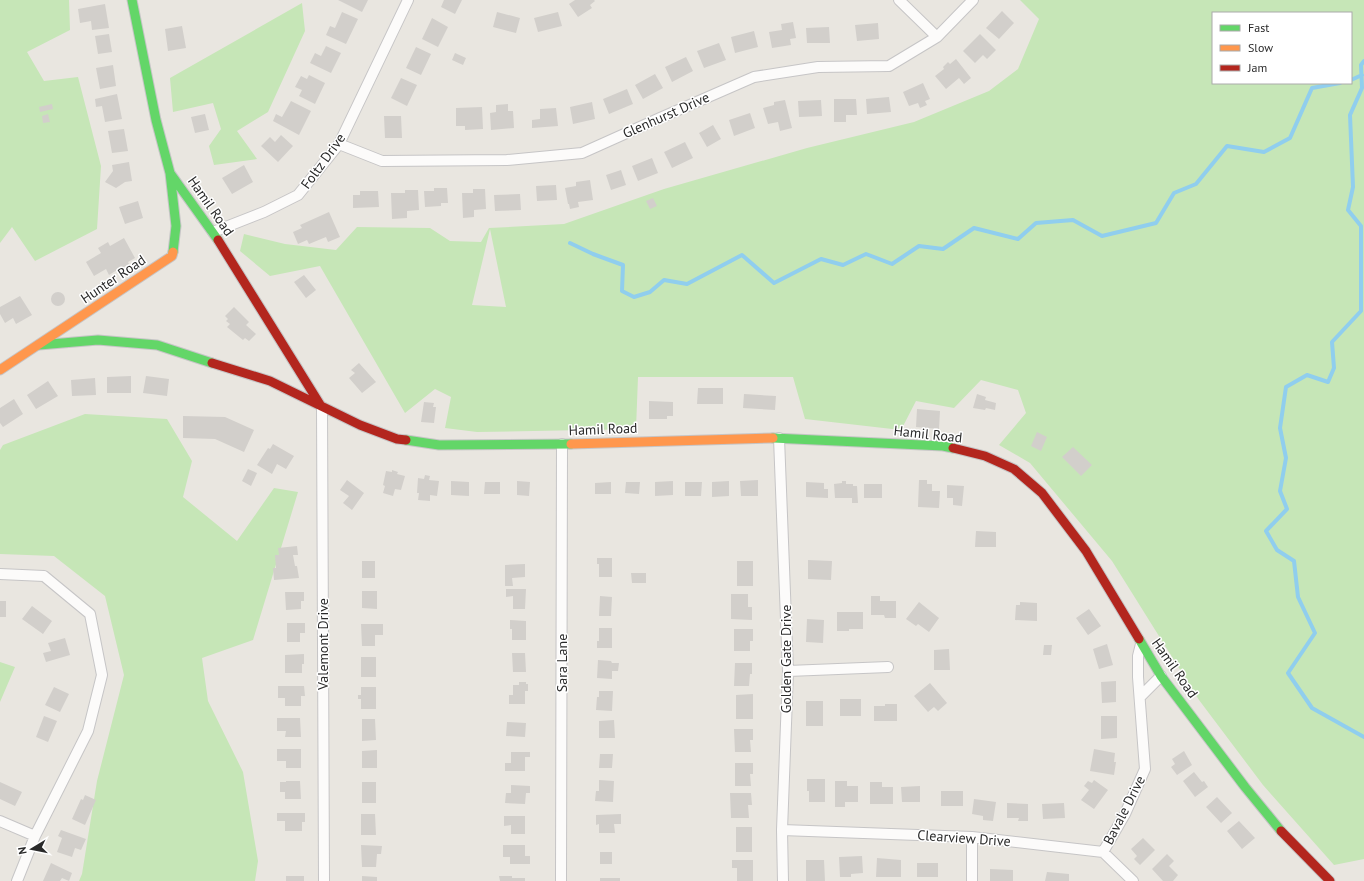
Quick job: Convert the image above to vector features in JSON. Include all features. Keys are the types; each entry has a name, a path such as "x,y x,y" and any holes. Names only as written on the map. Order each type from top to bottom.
{"street":[{"name":"Hamil Road","path":"132,0 156,120 170,173 213,232 322,406"},
{"name":"Foltz Drive","path":"213,232 264,212 298,195 338,144 408,0"},
{"path":"899,0 936,38"},
{"name":"Glenhurst Drive","path":"338,144 382,161 507,160 582,153 754,77 818,67 889,66 936,38 973,0"},
{"name":"Hunter Road","path":"0,370 172,256 176,245 177,229 170,173"},
{"name":"Hamil Road","path":"39,345 98,340 157,345 270,381 360,425 397,439 439,445 562,444 779,438 942,446 985,456 1014,469 1042,493 1086,551 1161,676 1245,787 1284,835 1330,881"},
{"name":"Valemont Drive","path":"322,406 324,881"},
{"name":"Golden Gate Drive","path":"779,438 788,671 782,830 783,881"},
{"name":"Sara Lane","path":"561,881 562,444"},
{"path":"0,574 44,576 90,614 102,675 88,731 34,836 17,881"},
{"name":"Bavale Drive","path":"1103,852 1125,814 1145,769 1138,677 1138,656 1141,644"},
{"path":"788,671 888,667"},
{"path":"1140,697 1161,676"},
{"path":"0,821 34,836"},
{"name":"Clearview Drive","path":"782,830 972,838 1103,852"},
{"path":"972,838 972,881"},
{"path":"1103,852 1133,881"}],"green space":[{"path":"0,0 69,0 70,30 27,52 44,81 78,77 101,166 97,229 35,261 12,227 0,243"},
{"path":"1020,0 1364,0 1364,859 1334,865 1263,785 1199,700 1112,561 1030,463 999,445 1026,413 1018,390 981,380 954,408 916,401 901,430 805,419 793,377 638,377 636,429 477,432 445,428 451,397 435,389 405,413 320,266 270,276 240,251 244,234 285,244 336,250 357,227 430,228 450,241 481,242 489,228 564,224 664,189 807,148 914,122 989,91 1018,69 1039,19","holes":["490,229 506,307 472,305"]},
{"path":"302,3 305,31 268,112 237,131 257,159 214,165 209,146 221,129 213,103 173,112 170,78"},
{"path":"85,414 167,419 192,461 183,497 237,541 274,488 298,492 253,640 202,658 208,701 243,772 258,861 255,881 79,881 82,874 97,781 124,675 105,596 54,556 0,554 0,450 3,445"},
{"path":"0,662 15,667 0,702"}],"building":[{"path":"338,0 368,0 362,12"},
{"path":"444,0 462,0 455,14 441,7"},
{"path":"575,0 595,1 590,5 592,8 578,17 569,4"},
{"path":"105,4 109,28 92,30 91,21 80,23 78,9"},
{"path":"1002,11 1014,23 999,39 986,28"},
{"path":"342,12 358,19 346,44 326,35 330,26 335,28"},
{"path":"497,12 520,18 516,33 493,27"},
{"path":"558,12 562,26 538,32 534,18"},
{"path":"432,18 448,27 438,47 422,39"},
{"path":"793,22 796,38 790,39 791,45 772,48 769,32 782,30 781,24"},
{"path":"878,23 879,39 857,41 855,25"},
{"path":"182,26 186,48 168,51 165,29"},
{"path":"829,27 830,43 807,43 806,28"},
{"path":"754,31 758,47 735,53 731,37"},
{"path":"109,34 112,52 98,54 95,36"},
{"path":"980,34 996,50 987,59 983,55 975,63 963,51"},
{"path":"719,43 726,60 704,68 697,51"},
{"path":"326,46 341,53 331,73 310,63 315,53 321,56"},
{"path":"416,47 431,54 421,75 406,68"},
{"path":"455,53 466,58 463,65 452,60"},
{"path":"686,57 693,71 672,82 665,67"},
{"path":"956,59 971,78 964,84 959,78 946,89 935,76 944,69 943,67 948,62 950,64"},
{"path":"113,65 116,86 100,89 96,68"},
{"path":"655,74 663,88 643,99 635,85"},
{"path":"309,75 325,83 315,104 299,96 302,90 295,87 301,76 307,79"},
{"path":"401,78 417,85 407,106 391,98"},
{"path":"923,83 930,99 925,101 927,105 920,108 918,103 909,106 903,92"},
{"path":"627,89 633,104 609,114 603,99"},
{"path":"117,94 122,119 105,122 102,106 96,107 95,99"},
{"path":"889,97 891,112 867,114 866,99"},
{"path":"834,99 856,99 857,115 846,115 846,122 834,122"},
{"path":"785,100 792,128 780,131 778,122 768,124 763,108 774,105 774,102"},
{"path":"821,100 822,116 799,117 798,101"},
{"path":"291,101 311,111 299,135 273,121 276,114 282,117"},
{"path":"592,102 595,119 573,124 570,107"},
{"path":"52,104 53,109 40,112 39,107"},
{"path":"508,104 508,111 513,111 514,128 491,130 490,113 496,112 496,105"},
{"path":"482,107 483,129 465,130 465,126 456,126 456,108"},
{"path":"556,108 558,126 532,128 532,120 540,119 540,109"},
{"path":"750,113 755,128 734,136 729,120"},
{"path":"48,114 50,122 43,123 42,116"},
{"path":"205,114 209,130 195,133 191,117"},
{"path":"384,116 401,116 402,138 385,138"},
{"path":"713,125 721,139 707,147 699,133"},
{"path":"124,129 128,151 112,153 108,131"},
{"path":"281,135 293,146 278,162 261,146 270,137 275,142"},
{"path":"685,142 693,158 672,168 664,152"},
{"path":"652,158 658,173 638,181 632,166"},
{"path":"129,162 132,181 125,182 116,188 105,182 113,171 112,165"},
{"path":"244,165 253,182 232,194 222,178"},
{"path":"621,170 626,185 611,190 606,175"},
{"path":"590,180 593,200 578,202 579,207 570,209 565,188 576,186 576,182"},
{"path":"556,185 557,200 537,201 536,186"},
{"path":"434,188 447,188 448,203 441,203 441,206 425,207 424,191 434,191"},
{"path":"473,189 485,189 486,209 474,210 474,217 463,218 462,193 473,193"},
{"path":"405,190 418,190 419,210 407,211 407,218 392,219 391,193 405,193"},
{"path":"360,191 378,191 379,207 353,208 353,195 360,195"},
{"path":"520,194 521,210 495,211 494,195"},
{"path":"653,198 657,206 650,209 646,201"},
{"path":"138,201 143,218 125,224 119,207"},
{"path":"329,212 340,237 328,242 326,237 309,244 307,240 298,244 293,232 302,228 300,225"},
{"path":"124,238 135,258 128,262 129,264 109,275 106,269 94,276 86,262 101,253 98,248 108,242 110,246"},
{"path":"304,275 316,290 306,298 294,282"},
{"path":"55,292 61,292 65,296 65,302 61,306 55,306 51,302 51,296"},
{"path":"20,296 32,315 16,324 13,318 5,323 0,314 0,307"},
{"path":"234,307 249,322 246,325 256,334 249,341 245,338 243,340 227,327 230,324 226,321 228,319 225,316"},
{"path":"359,363 376,382 362,393 349,378 355,373 351,370"},
{"path":"131,376 131,393 107,393 107,377"},
{"path":"146,376 169,379 167,396 143,393"},
{"path":"95,378 96,395 72,396 71,380"},
{"path":"48,381 58,396 36,409 27,395"},
{"path":"698,388 723,388 723,404 697,404"},
{"path":"744,394 776,396 775,410 743,408"},
{"path":"977,394 986,397 985,400 996,403 995,410 973,408"},
{"path":"14,399 23,414 3,427 0,423 0,408"},
{"path":"649,401 673,402 673,416 667,416 667,419 649,419"},
{"path":"424,402 434,403 433,407 436,407 434,423 421,422"},
{"path":"917,409 940,411 939,429 916,427"},
{"path":"183,416 225,417 254,430 244,452 215,439 183,438"},
{"path":"1037,432 1047,437 1041,451 1031,446"},
{"path":"273,444 294,456 286,469 277,464 272,474 257,465 268,448 270,449"},
{"path":"1073,447 1092,465 1081,476 1062,457"},
{"path":"248,469 257,473 251,486 242,481"},
{"path":"392,470 398,472 397,474 405,476 401,490 395,489 393,496 383,493 386,471 392,472"},
{"path":"425,475 430,476 429,480 439,481 437,496 430,495 430,501 418,500 418,478 424,479"},
{"path":"347,480 364,493 352,510 343,503 349,496 340,490"},
{"path":"758,480 758,496 741,496 740,481"},
{"path":"919,480 927,480 927,484 932,484 932,491 940,491 939,508 918,507"},
{"path":"451,481 469,482 469,496 451,495"},
{"path":"517,481 530,482 529,496 517,495"},
{"path":"673,481 673,495 655,496 655,482"},
{"path":"729,481 729,496 712,497 712,482"},
{"path":"842,481 846,481 846,484 853,484 853,486 857,486 858,503 852,503 852,498 835,498 834,484 842,483"},
{"path":"485,482 500,482 500,494 484,494"},
{"path":"611,482 611,494 595,494 595,483"},
{"path":"626,482 640,482 639,494 625,493"},
{"path":"685,482 702,482 701,496 685,496"},
{"path":"806,482 824,483 824,489 828,489 828,498 806,497"},
{"path":"864,484 882,484 882,498 864,498"},
{"path":"947,485 964,486 962,506 953,505 953,498 947,498"},
{"path":"976,531 996,532 996,547 975,547"},
{"path":"297,546 298,555 293,555 299,578 274,580 273,568 276,568 275,555 279,555 278,548"},
{"path":"597,558 612,558 612,577 599,577 599,564 597,564"},
{"path":"808,560 832,561 831,580 808,579"},
{"path":"362,561 375,561 375,578 362,578"},
{"path":"737,561 753,561 753,586 737,586"},
{"path":"525,564 525,577 512,578 513,586 505,586 505,565"},
{"path":"631,573 646,573 646,583 632,583"},
{"path":"506,589 526,589 525,609 513,609 513,596 506,597"},
{"path":"362,591 377,591 377,609 362,608"},
{"path":"285,592 304,592 304,601 301,601 301,609 286,610"},
{"path":"731,594 748,594 748,607 752,607 752,620 731,619"},
{"path":"600,596 612,597 611,616 599,616"},
{"path":"871,596 880,596 880,601 896,601 896,618 885,618 884,615 871,615"},
{"path":"0,601 6,601 6,617 0,617"},
{"path":"919,602 939,618 929,632 918,624 916,626 906,619"},
{"path":"1020,602 1037,603 1037,621 1015,620 1016,605 1020,605"},
{"path":"32,606 52,621 43,634 22,619"},
{"path":"1089,609 1101,626 1088,635 1076,618"},
{"path":"837,612 863,612 863,629 837,631"},
{"path":"807,619 824,620 823,643 806,642"},
{"path":"510,620 526,621 526,640 512,640"},
{"path":"287,623 305,623 305,633 300,633 300,642 287,642"},
{"path":"361,624 383,624 383,635 375,635 375,646 362,646"},
{"path":"599,628 612,628 612,648 597,648 597,641 599,641"},
{"path":"734,629 753,629 753,641 750,641 750,651 734,651"},
{"path":"65,638 70,655 46,662 43,653 51,651 48,643"},
{"path":"1107,644 1113,665 1099,669 1093,649"},
{"path":"1044,645 1052,645 1051,655 1043,655"},
{"path":"949,649 950,670 934,670 934,650"},
{"path":"512,653 525,653 526,672 513,672"},
{"path":"304,654 302,673 285,673 285,655"},
{"path":"361,657 376,657 376,677 361,677"},
{"path":"598,660 619,663 618,671 612,671 612,679 597,678"},
{"path":"735,663 752,663 752,674 750,674 749,686 734,686"},
{"path":"1116,681 1116,702 1102,703 1101,682"},
{"path":"519,682 526,682 526,684 528,684 528,691 525,691 525,704 509,704 509,695 513,695 513,685 519,685"},
{"path":"930,683 947,703 938,711 934,707 928,712 914,696"},
{"path":"278,686 304,686 305,696 301,696 301,706 285,706 285,698 278,698"},
{"path":"54,687 69,694 60,712 45,705"},
{"path":"361,687 376,687 376,709 361,709 361,699 358,699 358,695 361,695"},
{"path":"599,691 613,691 612,711 596,710"},
{"path":"753,694 753,719 736,719 736,695"},
{"path":"840,699 861,699 861,716 840,716"},
{"path":"806,701 823,701 823,726 806,726"},
{"path":"885,704 897,704 897,721 874,721 874,706 885,706"},
{"path":"44,716 57,721 48,742 36,737"},
{"path":"1101,716 1117,716 1117,738 1101,739"},
{"path":"277,718 300,718 301,737 285,737 286,731 277,731"},
{"path":"362,719 375,719 376,740 362,741"},
{"path":"614,720 615,738 599,738 599,721"},
{"path":"507,722 526,723 525,737 506,736"},
{"path":"734,729 753,729 753,740 750,740 751,752 735,752"},
{"path":"277,749 301,749 301,768 286,768 286,761 277,761"},
{"path":"1094,749 1115,753 1114,762 1116,762 1114,775 1090,771"},
{"path":"377,750 377,768 362,768 362,751"},
{"path":"1184,751 1192,765 1177,775 1171,767 1175,764 1172,759"},
{"path":"511,752 530,752 530,757 525,757 525,771 505,771 505,763 511,763"},
{"path":"600,754 613,754 612,768 599,768"},
{"path":"735,763 753,763 753,774 750,774 751,786 735,786"},
{"path":"1194,772 1208,787 1195,797 1183,781"},
{"path":"807,779 825,779 825,802 809,802"},
{"path":"599,780 614,781 613,802 595,801 596,791 599,791"},
{"path":"1094,780 1108,790 1094,809 1081,800 1089,790 1084,786 1088,781 1092,783"},
{"path":"300,781 301,799 285,799 285,792 280,792 280,782"},
{"path":"835,781 847,781 847,786 858,786 858,802 845,802 845,807 835,807"},
{"path":"0,782 22,792 15,806 0,799"},
{"path":"362,782 376,782 376,803 362,803"},
{"path":"870,782 882,782 882,787 893,787 893,804 870,804"},
{"path":"511,785 530,786 530,793 526,793 525,804 505,803 506,793 511,793"},
{"path":"920,786 920,802 902,802 901,787"},
{"path":"941,791 963,791 963,806 941,806"},
{"path":"730,793 751,793 752,805 748,805 749,818 731,818"},
{"path":"85,795 96,800 85,825 72,819 81,799 83,800"},
{"path":"1217,797 1232,813 1221,823 1206,807"},
{"path":"974,799 996,802 993,821 983,820 983,816 972,814"},
{"path":"1007,803 1028,804 1028,821 1018,821 1019,818 1007,818"},
{"path":"1064,803 1065,818 1043,819 1042,804"},
{"path":"277,813 305,813 305,822 302,822 302,831 285,831 285,821 277,821"},
{"path":"361,814 375,814 376,835 361,835"},
{"path":"621,814 621,824 614,824 615,833 599,833 599,824 596,825 596,815"},
{"path":"504,816 525,816 525,834 511,834 511,825 504,826"},
{"path":"1239,821 1255,838 1242,849 1227,831"},
{"path":"736,827 752,827 752,852 736,852"},
{"path":"61,830 86,839 81,850 75,848 72,857 57,852 62,838 58,836"},
{"path":"1143,838 1155,850 1140,865 1134,859 1137,856 1131,849"},
{"path":"361,845 382,846 381,854 377,854 376,867 362,867"},
{"path":"503,845 525,845 525,856 530,856 530,864 510,864 510,857 503,857"},
{"path":"600,852 612,852 612,864 600,864"},
{"path":"1167,854 1174,861 1169,866 1178,875 1173,881 1163,881 1152,869"},
{"path":"862,856 863,873 851,874 851,877 840,877 839,857"},
{"path":"877,858 901,860 901,877 876,877"},
{"path":"732,860 753,860 753,881 737,881 737,868 732,868"},
{"path":"806,860 824,860 825,881 806,881"},
{"path":"51,863 72,873 69,881 62,878 60,881 43,881"},
{"path":"917,863 938,863 938,877 917,877"},
{"path":"990,869 1013,870 1013,881 990,881"},
{"path":"1047,872 1069,874 1069,881 1045,881"},
{"path":"286,876 304,876 304,881 286,881"},
{"path":"362,876 377,877 377,881 362,881"},
{"path":"499,876 525,878 525,881 500,881"},
{"path":"600,878 620,878 620,881 600,881"}],"waterway":[{"path":"1364,61 1361,65 1362,88 1350,115 1353,187 1348,210 1361,226 1361,311 1332,342 1334,368 1328,382 1307,375 1286,387 1280,428 1286,458 1280,491 1287,509 1266,531 1277,550 1294,561 1298,597 1315,633 1288,673 1312,708 1364,737"},
{"path":"1352,80 1362,75"},
{"path":"570,243 593,254 623,265 622,291 634,297 650,292 664,280 687,284 742,255 774,283 821,259 843,265 866,254 892,264 919,246 943,249 974,228 1018,239 1036,223 1073,220 1102,236 1156,223 1174,193 1196,184 1227,146 1264,152 1290,138 1312,88 1334,84"}],"traffic: fast":[{"path":"132,0 156,120 170,173 218,240"},
{"path":"170,173 176,226 173,252"},
{"path":"39,345 98,340 157,345 212,363"},
{"path":"773,438 943,446 953,448"},
{"path":"406,440 439,445 571,444"},
{"path":"1139,639 1161,676 1245,787 1281,831"}],"traffic: slow":[{"path":"0,370 172,256 173,252"},
{"path":"571,444 773,438"}],"traffic: jam":[{"path":"218,240 321,406"},
{"path":"212,363 270,381 360,425 397,439 406,440"},
{"path":"953,448 985,456 1014,469 1042,493 1086,551 1139,639"},
{"path":"1281,831 1330,881"}]}
